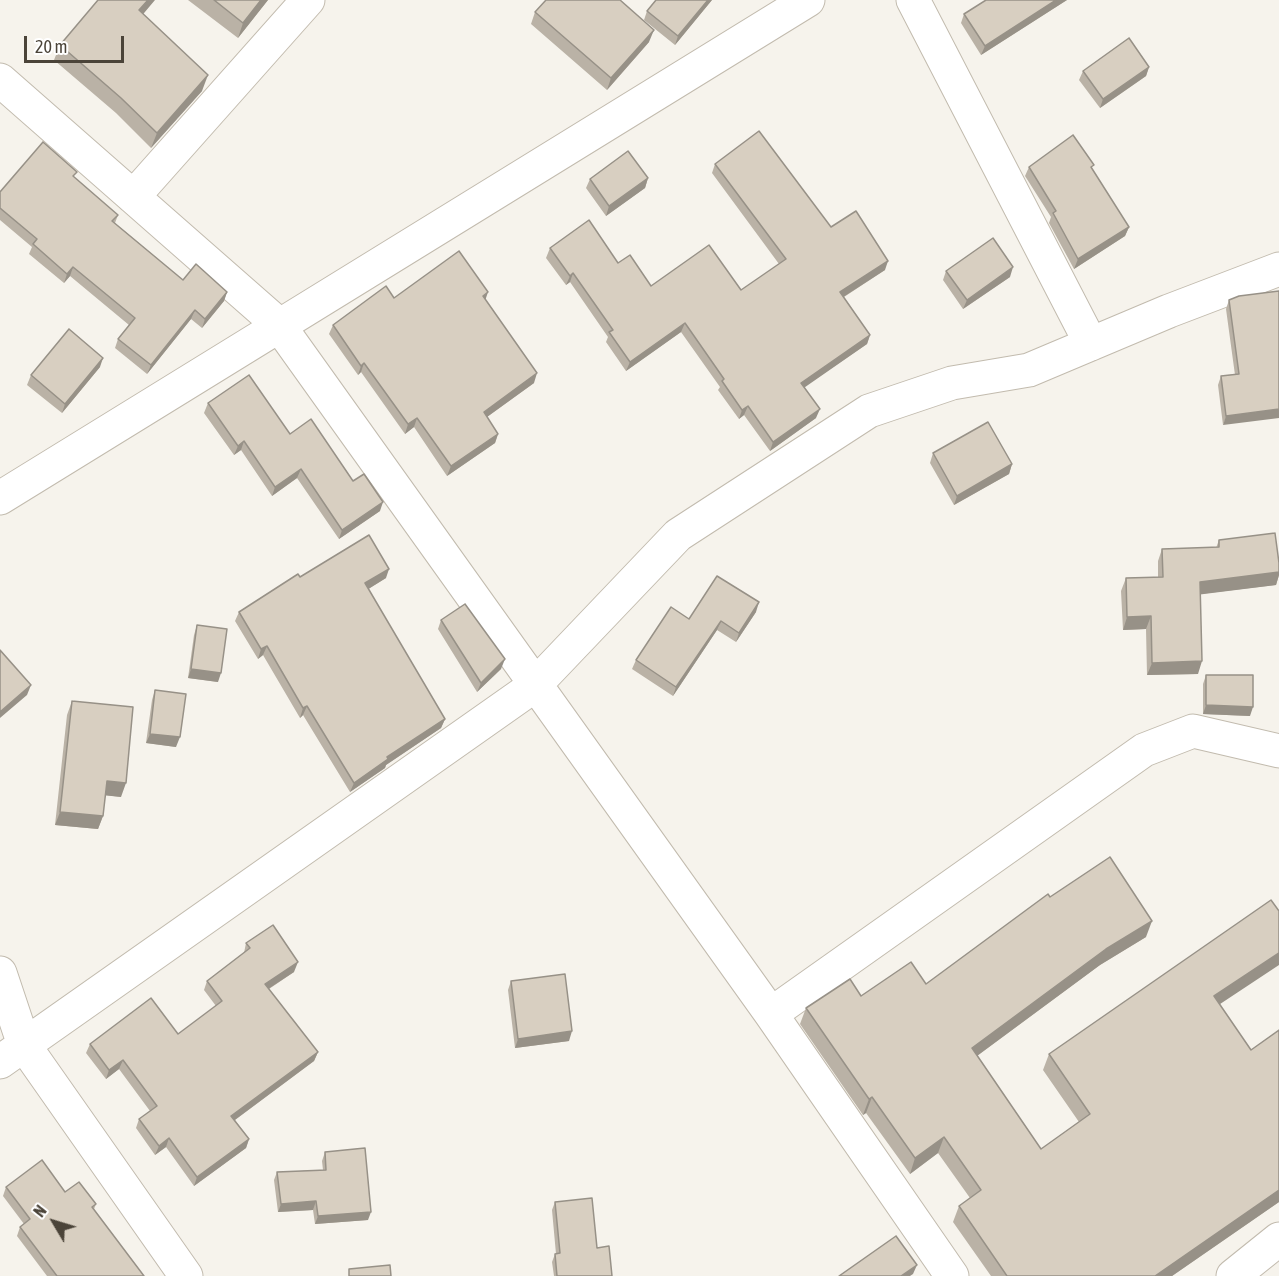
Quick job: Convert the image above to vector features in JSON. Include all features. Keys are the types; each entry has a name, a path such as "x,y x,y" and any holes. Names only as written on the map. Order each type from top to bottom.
{"street":[{"path":"133,197 308,0"},
{"path":"0,498 278,324 808,0"},
{"path":"913,0 1091,344"},
{"path":"0,80 278,324 534,686 771,1014 952,1276"},
{"path":"12,1054 534,686 678,535 869,411 952,383 1029,369 1279,269"},
{"path":"771,1014 1144,750 1193,731 1279,751"},
{"path":"0,973 12,1054 186,1276"},
{"path":"1233,1276 1279,1239"}],"building":[{"path":"98,0 148,0 139,10 208,75 157,133 60,45"},
{"path":"214,0 261,0 243,23"},
{"path":"546,0 620,0 654,30 611,78 535,12"},
{"path":"656,0 708,0 678,36 647,11"},
{"path":"986,0 1056,0 985,46 964,14"},
{"path":"1129,38 1149,67 1103,99 1083,71"},
{"path":"759,131 831,227 856,211 888,261 840,292 870,335 801,383 820,409 773,442 748,406 742,410 722,381 724,379 685,323 630,362 609,332 613,330 573,273 570,276 550,248 589,220 618,263 630,255 651,286 709,245 741,290 786,259 715,164"},
{"path":"1073,135 1094,165 1091,167 1129,227 1078,259 1053,213 1056,211 1029,167"},
{"path":"43,142 77,172 73,176 118,215 112,221 183,280 196,264 227,292 205,319 195,310 151,365 118,339 135,318 73,267 67,274 33,244 37,239 0,208 0,192"},
{"path":"628,151 648,178 609,206 590,179"},
{"path":"993,238 1013,267 967,300 946,271"},
{"path":"459,251 488,292 483,296 537,373 484,412 498,434 451,466 417,418 408,424 364,363 361,366 333,325 386,286 394,298"},
{"path":"1279,291 1279,409 1226,416 1221,376 1239,374 1229,300 1239,296"},
{"path":"69,329 103,358 65,404 31,375"},
{"path":"249,375 290,434 311,419 353,481 364,474 383,502 342,530 301,469 275,487 244,441 238,446 208,403"},
{"path":"988,422 1012,464 957,496 933,453"},
{"path":"1275,533 1279,572 1200,582 1202,661 1152,663 1151,616 1127,617 1126,578 1163,577 1162,549 1219,547 1219,540"},
{"path":"369,535 389,569 365,583 445,719 387,757 388,759 354,783 307,706 303,708 267,646 261,649 239,612 298,574 300,577"},
{"path":"717,576 759,602 739,633 721,621 676,687 636,660 671,607 689,619"},
{"path":"465,604 505,659 481,683 441,620"},
{"path":"197,625 227,629 221,673 191,669"},
{"path":"0,650 31,685 0,712"},
{"path":"1206,675 1253,675 1253,707 1206,705"},
{"path":"155,690 186,694 180,737 150,734"},
{"path":"72,701 133,707 126,783 107,781 103,816 60,812"},
{"path":"1110,857 1152,921 1106,949 972,1048 1041,1149 1090,1114 1049,1054 1271,900 1279,911 1279,953 1214,996 1251,1050 1279,1030 1279,1190 1155,1276 1007,1276 959,1206 981,1190 944,1137 915,1158 872,1097 869,1099 806,1008 850,979 861,996 911,962 926,984 1048,894 1050,897"},
{"path":"273,925 298,962 265,984 318,1052 231,1116 249,1139 197,1177 169,1138 159,1146 139,1119 157,1106 123,1060 109,1070 90,1044 151,998 178,1034 222,1001 207,981 250,948 246,943"},
{"path":"565,974 572,1031 518,1039 511,981"},
{"path":"365,1148 371,1212 318,1216 316,1201 281,1204 277,1172 326,1170 325,1152"},
{"path":"42,1160 65,1192 79,1182 96,1204 92,1207 144,1276 57,1276 20,1227 30,1219 6,1187"},
{"path":"592,1198 597,1248 609,1246 612,1276 557,1276 555,1254 560,1253 555,1202"},
{"path":"896,1236 917,1265 901,1276 839,1276"},
{"path":"390,1265 391,1276 349,1276 349,1269"}]}
